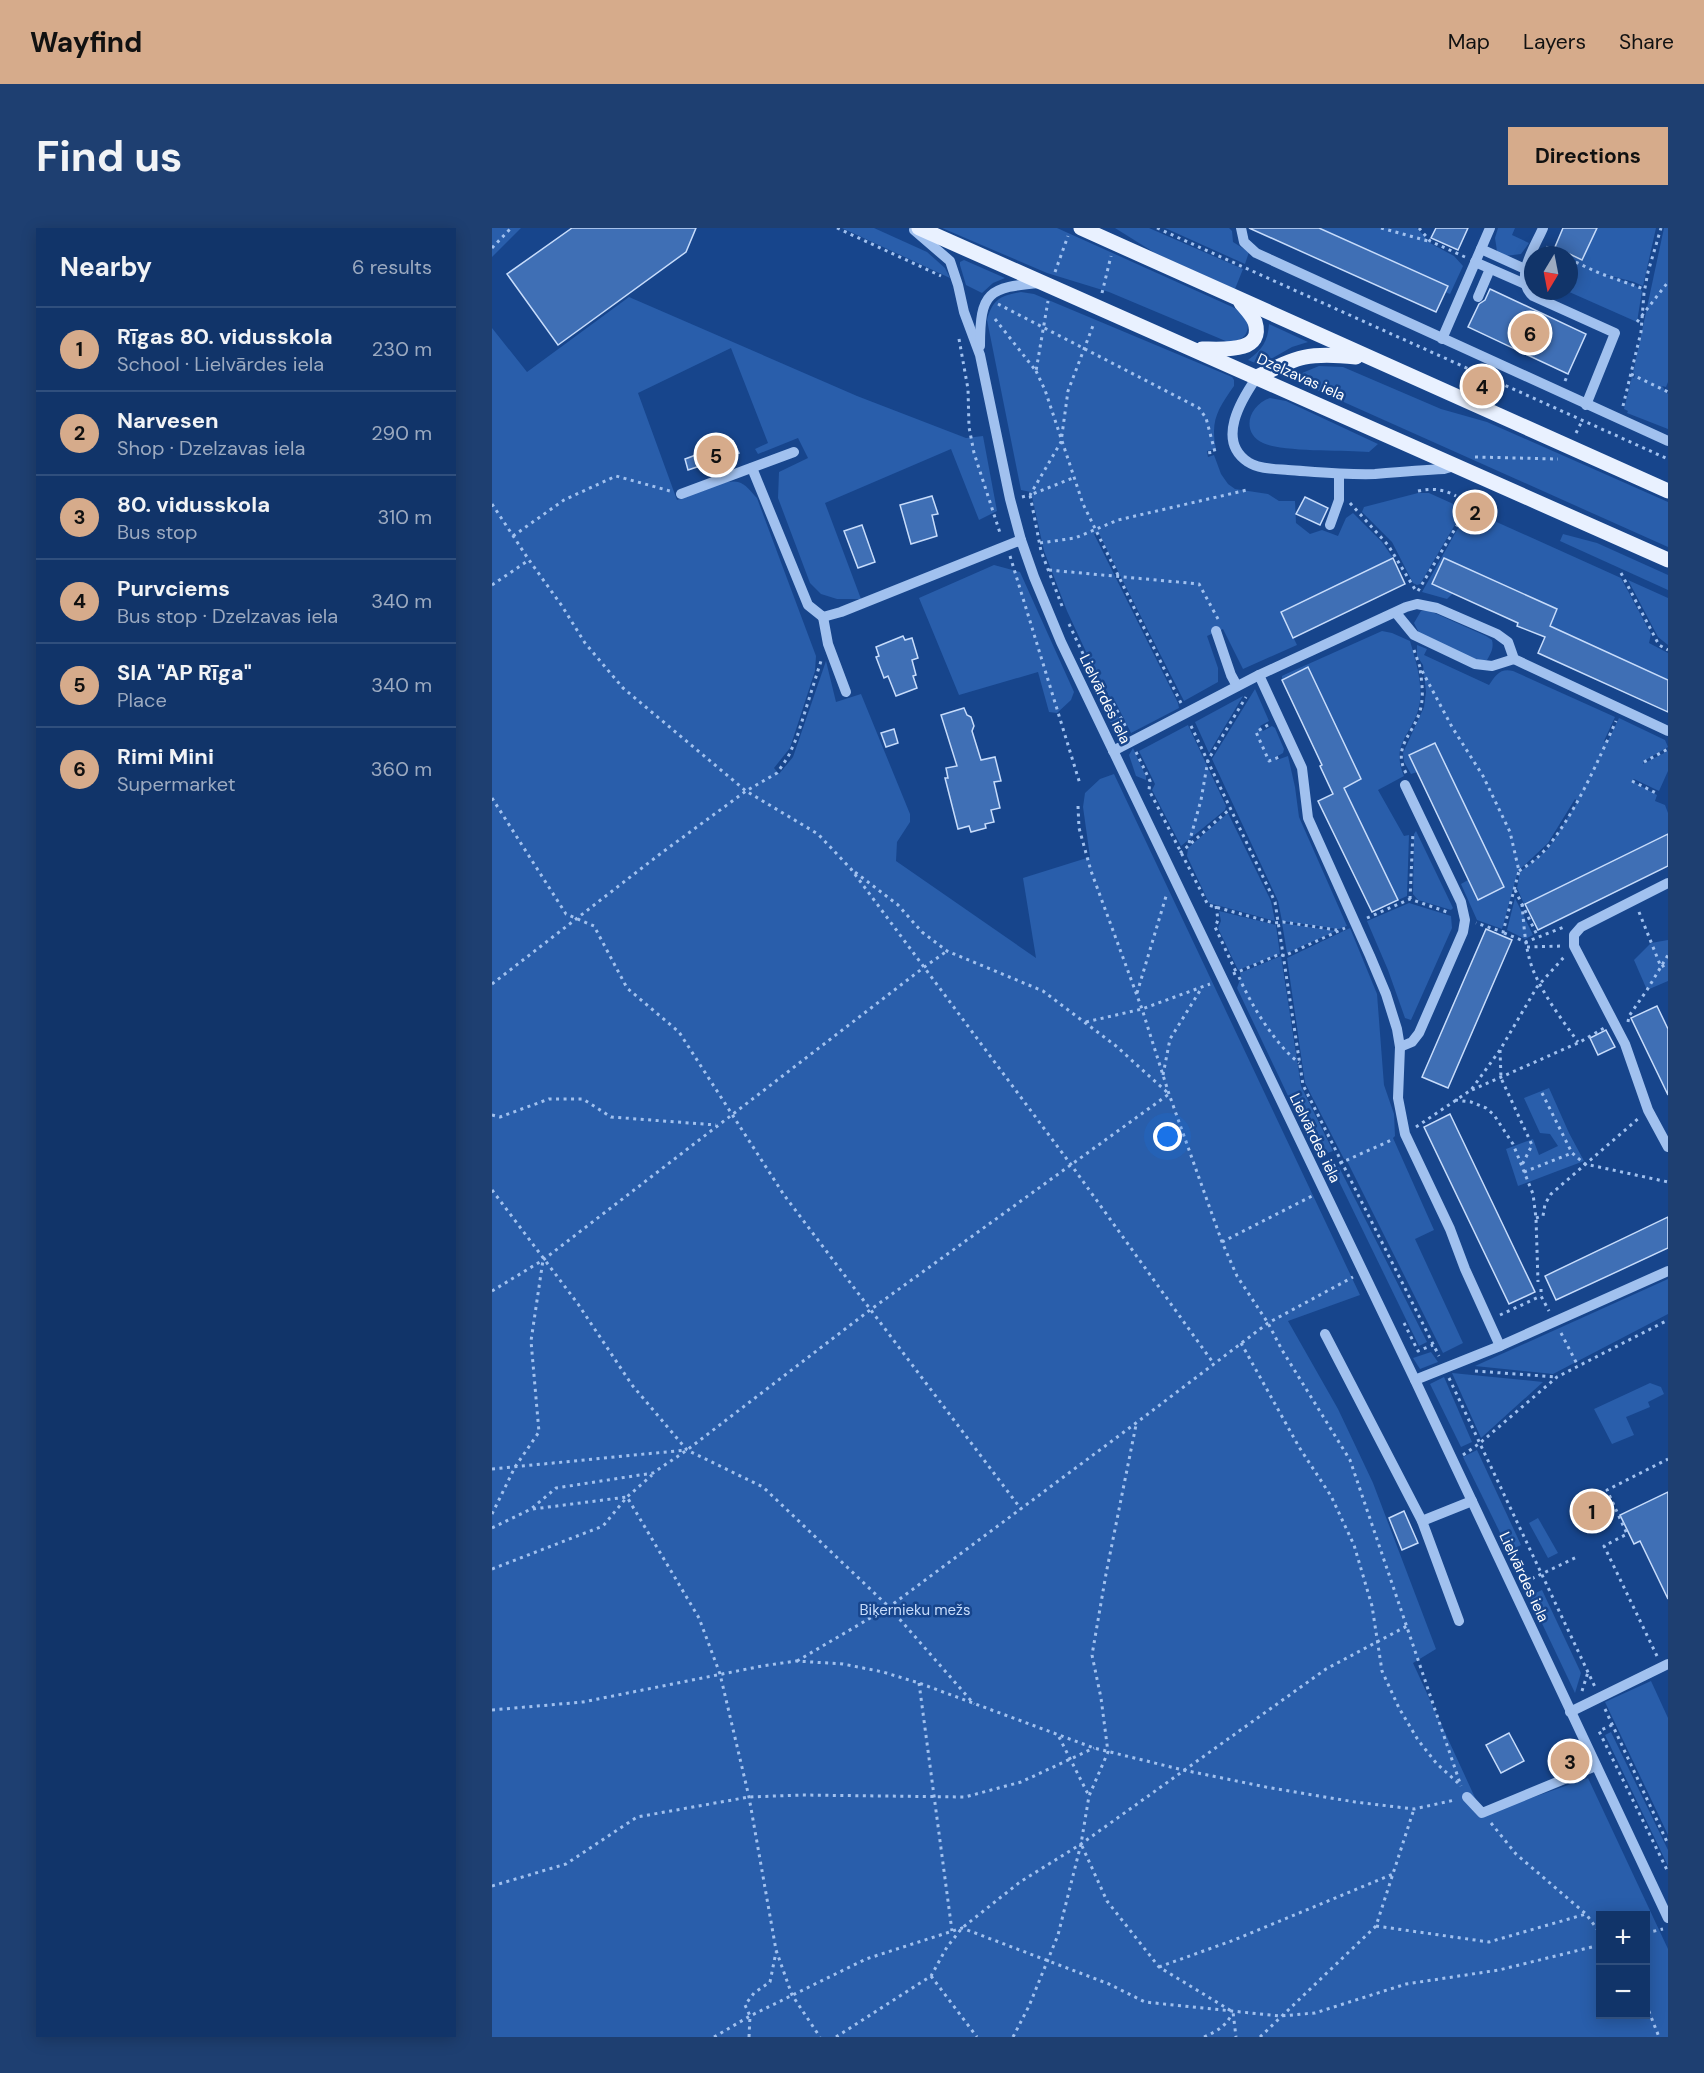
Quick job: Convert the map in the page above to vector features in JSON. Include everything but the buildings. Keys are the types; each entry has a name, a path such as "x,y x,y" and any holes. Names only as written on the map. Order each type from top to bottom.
{"main road":[{"name":"Dzelzavas iela","path":"919,228 1668,560"},
{"path":"1075,231 1113,243 1668,491"},
{"path":"1192,348 1229,350 1242,348 1251,342 1256,328 1254,320 1239,300"},
{"path":"1257,377 1291,359 1308,355 1370,358"}],"street":[{"name":"Lielvārdes iela","path":"912,228 950,261 964,312 980,355 1010,499 1021,540 1061,642 1415,1380 1668,1918"},
{"path":"1241,228 1244,242 1256,253 1668,441"},
{"path":"1442,339 1490,228"},
{"path":"1535,246 1543,228"},
{"path":"1480,249 1524,269"},
{"path":"1475,262 1524,284"},
{"path":"1478,297 1490,269"},
{"path":"987,298 997,290 1014,285 1045,285"},
{"name":"Lielvārdes iela","path":"980,355 980,323 987,298"},
{"path":"1542,300 1616,333 1586,405"},
{"path":"1257,377 1246,392 1235,416 1233,428 1233,442 1238,453 1249,464 1268,468 1339,474 1377,474 1444,469 1454,466"},
{"path":"681,494 794,452"},
{"path":"752,468 808,605 823,617 828,644 846,692"},
{"path":"1330,525 1339,500 1339,474"},
{"path":"823,617 841,612 1021,540"},
{"path":"1113,751 1259,675 1417,604 1437,608 1497,634 1508,642 1514,660"},
{"path":"1396,613 1414,636 1475,664 1492,666 1514,660 1668,731"},
{"path":"1216,631 1237,686"},
{"path":"1259,675 1302,768 1308,818 1386,994 1400,1047 1398,1098 1405,1134 1450,1228 1465,1269 1500,1346"},
{"path":"1400,1047 1412,1041 1419,1033 1463,932 1465,920 1461,902 1421,818 1406,780"},
{"path":"1668,883 1581,927 1574,935 1574,946 1625,1044 1648,1110 1668,1147"},
{"path":"1415,1380 1556,1322 1668,1271"},
{"path":"1326,1334 1422,1521 1460,1621"},
{"path":"1422,1521 1472,1501"},
{"path":"1570,1712 1664,1663"},
{"path":"1467,1797 1482,1813 1596,1766"}],"path":[{"path":"492,248 512,228"},
{"path":"837,228 958,285"},
{"path":"1157,228 1668,459"},
{"path":"1381,228 1430,241 1475,262"},
{"path":"1419,228 1430,241"},
{"path":"1618,418 1623,407 1641,332 1644,289 1661,228"},
{"path":"1036,371 1043,328 1045,285 1075,231"},
{"path":"1088,665 1049,570 1040,543 1030,495 1061,442 1068,392 1099,309 1113,243"},
{"path":"1578,263 1644,289"},
{"path":"1636,322 1668,282"},
{"path":"987,298 1199,408 1206,418 1215,452 1207,453"},
{"path":"987,298 996,322 1036,371 1045,390 1073,478 1094,530 1185,712 1275,902 1303,1085 1445,1368 1668,1844"},
{"path":"1631,374 1668,392"},
{"path":"1574,436 1582,421"},
{"path":"1472,461 1474,457 1563,460"},
{"path":"513,536 564,500 616,476 681,494"},
{"path":"1010,499 1030,495 1073,478"},
{"path":"1021,540 1040,543 1075,538 1118,520 1247,490"},
{"path":"1418,490 1441,490 1456,496"},
{"path":"1348,501 1388,544 1417,593 1471,502"},
{"path":"492,504 562,606 585,644 611,676 746,791 818,834 850,869 1072,1166 1214,1364"},
{"path":"492,585 529,560"},
{"path":"1049,570 1199,584 1219,621 1216,631"},
{"path":"1621,573 1659,645 1668,650"},
{"path":"492,984 575,918 746,791 777,773 788,757 797,737 828,644"},
{"path":"1406,780 1401,761 1401,750 1419,714 1423,695 1420,667 1492,794 1510,832 1520,871 1544,851 1571,812 1601,754 1621,708"},
{"path":"1189,843 1201,800 1208,760 1259,675"},
{"path":"1102,694 1106,704 1113,703 1133,740 1150,781 1149,790 1208,904 1274,923 1339,931"},
{"path":"1280,718 1256,732 1269,761 1294,750"},
{"path":"1644,762 1668,749"},
{"path":"1632,781 1659,794"},
{"path":"492,798 566,914 594,926 627,988 679,1032 784,1195 1021,1509"},
{"path":"492,1710 583,1702 796,1661 843,1664 883,1672 919,1683 1059,1737 1094,1748 1183,1770 1288,1791 1414,1809 1467,1797 1460,1785 1350,1460 1282,1350 1268,1323 1237,1276 1222,1242 1169,1094 1142,1009 1091,871 1079,828 1078,806"},
{"path":"1136,995 1180,852 1231,808"},
{"path":"1086,1022 1142,1009 1222,979 1237,976 1280,954 1284,956 1410,899 1412,833 1421,818"},
{"path":"850,869 898,905 922,932 947,951 1043,990 1116,1046 1169,1094"},
{"path":"1515,889 1538,938"},
{"path":"1634,899 1661,967"},
{"path":"1522,904 1526,942 1533,969 1578,1042"},
{"path":"1216,906 1218,920 1215,927 1247,996 1285,1052 1300,1064"},
{"path":"1503,932 1526,942 1569,924"},
{"path":"1527,947 1574,946"},
{"path":"1471,1090 1500,1050 1537,987 1574,946"},
{"path":"492,1291 543,1260 947,951"},
{"path":"1625,1044 1629,1016 1668,955"},
{"path":"1661,967 1668,963"},
{"path":"1163,1076 1170,1040 1202,988"},
{"path":"1335,1179 1329,1168 1405,1134 1471,1090 1578,1042 1614,1023"},
{"path":"1500,1050 1501,1078 1532,1145 1522,1165"},
{"path":"492,1569 603,1526 627,1497 653,1473 687,1450 870,1310 1169,1094"},
{"path":"1542,1094 1572,1153 1585,1164 1668,1182"},
{"path":"492,1115 500,1117 549,1099 583,1099 611,1117 718,1126"},
{"path":"1455,1101 1486,1108 1494,1115 1513,1144 1533,1194 1538,1282"},
{"path":"1536,1218 1543,1216 1551,1194 1648,1110"},
{"path":"1524,1172 1572,1153"},
{"path":"492,1190 578,1304 632,1385 687,1450 763,1487 889,1607 975,1705"},
{"path":"1222,1242 1323,1190"},
{"path":"492,1514 515,1467 539,1432 531,1341 543,1260"},
{"path":"796,1661 889,1607 1268,1323 1363,1272"},
{"path":"1541,1289 1541,1296 1578,1366"},
{"path":"1500,1315 1541,1296"},
{"path":"1402,1319 1418,1351 1433,1345"},
{"path":"1453,1462 1480,1443 1557,1377 1668,1320"},
{"path":"1241,1343 1299,1447 1336,1506 1354,1545 1372,1606 1382,1671 1399,1708 1418,1740 1437,1764 1460,1785"},
{"path":"1445,1368 1557,1377"},
{"path":"1013,2037 1029,2006 1058,1935 1081,1844 1089,1796 1108,1752 1101,1698 1092,1656 1136,1423"},
{"path":"492,1468 687,1450"},
{"path":"1664,1663 1604,1546 1627,1534 1607,1490 1668,1459"},
{"path":"492,1528 531,1509 556,1488 653,1473"},
{"path":"531,1509 627,1497"},
{"path":"627,1497 699,1618 720,1674 749,1797 776,1950 792,1995 820,2037"},
{"path":"1512,1588 1580,1557"},
{"path":"836,2037 931,1976 947,1947 962,1928 1020,1882 1081,1844 1326,1668 1407,1626"},
{"path":"1581,1691 1588,1672"},
{"path":"919,1683 952,1931"},
{"path":"1612,1725 1599,1731 1668,1872"},
{"path":"1059,1737 1089,1796"},
{"path":"492,1886 566,1864 637,1817 749,1797 802,1795 965,1797 1022,1782 1094,1748"},
{"path":"1260,2037 1376,1926 1414,1809"},
{"path":"1482,1813 1516,1854 1586,1914 1596,1928"},
{"path":"1081,1844 1107,1901 1159,1967 1233,2012"},
{"path":"1159,1967 1234,1940 1393,1874"},
{"path":"1376,1926 1489,1942 1586,1914"},
{"path":"714,2037 750,2016 866,1959 962,1928 1109,1984 1146,2002 1280,2016 1315,2013 1406,1984 1499,1970 1596,1945"},
{"path":"1650,1932 1668,1928"},
{"path":"748,2037 750,2016 744,2005 754,1993 770,1982 776,1950"},
{"path":"931,1976 977,2037"},
{"path":"1204,2037 1226,2025 1233,2012"},
{"path":"1233,2012 1236,2037"},
{"path":"1650,2014 1659,2037"}],"green space":[{"path":"492,228 521,228 492,257"},
{"path":"842,228 874,228 927,252 945,268 950,278"},
{"path":"942,228 1057,228 1239,310 1248,323 1247,332 1240,339 1228,342 1109,292 1047,273"},
{"path":"1115,228 1149,228 1243,269 1235,289 1155,253"},
{"path":"1165,228 1229,228 1232,231 1233,242 1249,252 1245,264"},
{"path":"1319,228 1417,228 1430,243 1454,256 1463,266 1450,294 1445,292 1447,286"},
{"path":"1498,228 1515,228 1512,235 1529,243 1524,246 1521,254 1505,256 1497,251 1495,238"},
{"path":"1597,228 1656,228 1643,286 1600,273 1633,284 1642,291 1637,322 1578,296 1578,258 1582,259"},
{"path":"1664,228 1668,228 1668,382 1666,387 1662,386 1668,394 1668,429 1627,413 1628,411 1624,409 1632,377 1634,378 1635,374 1633,373"},
{"path":"964,260 1005,278 993,283 982,293 966,285 960,265 960,262"},
{"path":"1021,292 1034,294 1232,377 1234,386 1220,408 1215,422 1216,449 1207,451 1208,457 1214,455 1221,474 1228,484 1235,489 1268,494 1279,501 1295,501 1296,523 1310,534 1322,530 1338,536 1346,518 1353,513 1382,542 1393,558 1281,612 1297,645 1243,669 1223,629 1207,636 1218,668 1218,682 1184,701 1098,532 1094,534 1179,708 1131,733 1115,701 1108,699 1067,611 1044,551 1031,492 1021,490 987,320 992,307 998,300"},
{"name":"Biķernieku mežs","path":"629,297 857,396 966,438 983,436 997,511 979,520 951,449 825,503 861,599 837,599 821,594 810,583 778,498 779,472 808,458 798,438 758,454 755,449 768,443 731,348 638,393 677,500 732,481 744,484 757,498 816,656 815,671 790,748 774,768 779,774 793,757 826,661 836,702 861,694 910,814 910,822 897,842 896,861 1036,958 1023,878 1090,857 1083,807 1085,793 1100,779 1114,774 1360,1295 1288,1321 1338,1409 1373,1483 1436,1649 1413,1663 1483,1815 1588,1778 1668,1949 1668,2037 492,2037 492,328 527,372"},
{"path":"1269,324 1308,342 1292,347 1260,365 1248,360 1263,345"},
{"path":"1319,366 1343,367 1441,409 1487,422 1668,502 1668,547 1290,378"},
{"path":"1270,398 1286,401 1378,444 1369,452 1284,448 1263,443 1251,432 1250,419 1257,406"},
{"path":"1418,493 1429,493 1460,507 1463,511 1420,584 1417,585 1413,583 1392,542 1362,512 1364,507"},
{"path":"1466,514 1478,519 1481,515 1621,578 1651,634 1649,643 1668,653 1668,680 1550,626 1557,609 1444,558 1432,584 1453,593 1447,599 1422,592"},
{"path":"1563,534 1597,543 1668,575 1668,590 1560,541"},
{"path":"994,565 1020,572 1074,692 1071,700 1057,713 1049,712 1038,672 959,695 919,598"},
{"path":"1628,580 1668,598 1668,645 1658,637"},
{"path":"1421,611 1430,611 1492,640 1491,653 1487,660 1476,661 1419,633 1414,623"},
{"path":"1382,631 1410,641 1420,686 1418,712 1401,745 1400,764 1404,776 1378,790 1404,836 1409,835 1407,896 1398,900 1344,788 1361,779 1308,668 1282,680 1282,676 1286,674"},
{"path":"1417,645 1427,649 1424,655 1489,685 1502,671 1513,671 1615,717 1604,741 1607,743 1619,718 1665,740 1668,747 1644,761 1643,764 1668,751 1668,771 1659,791 1634,779 1632,781 1657,795 1655,801 1665,805 1668,813 1668,834 1524,904 1517,888 1520,872 1548,849 1578,801 1575,799 1548,843 1518,871 1502,929 1477,920 1461,884 1468,880 1478,900 1504,887 1435,743 1409,755 1417,772 1411,774 1404,762 1403,753 1424,707 1426,692 1423,665 1417,656"},
{"path":"1255,689 1269,721 1260,726 1263,731 1272,726 1275,728 1284,749 1283,753 1276,757 1277,760 1288,756 1299,817 1347,926 1339,929 1282,921 1278,901 1212,759"},
{"path":"1243,696 1209,753 1195,722"},
{"path":"1107,705 1113,706 1127,735 1122,736 1116,733 1105,711"},
{"path":"1188,725 1226,806 1225,810 1181,846 1152,790 1155,784 1139,751"},
{"path":"1133,748 1146,780 1136,776 1129,755"},
{"path":"1228,813 1271,901 1275,921 1209,903 1187,856 1188,848"},
{"path":"1416,831 1453,908 1451,910 1418,900 1413,894 1414,834"},
{"path":"1515,898 1533,935 1525,939 1507,930"},
{"path":"1409,903 1451,916 1452,928 1411,1020 1405,1018 1367,921"},
{"path":"1219,911 1276,925 1280,954 1238,970 1218,928 1221,921"},
{"path":"1282,923 1336,931 1287,953"},
{"path":"1350,928 1377,994 1384,1085 1394,1114 1395,1136 1393,1138 1434,1230 1415,1239 1463,1343 1443,1353 1346,1159 1305,1083 1287,958"},
{"path":"1668,940 1668,981 1647,990 1634,960 1651,943"},
{"path":"1281,956 1301,1086 1333,1151 1317,1157 1237,988 1240,973"},
{"path":"1549,1088 1584,1161 1518,1186 1506,1149 1533,1139 1539,1155 1558,1146 1550,1134 1540,1133 1524,1098"},
{"path":"1339,1167 1427,1342 1419,1346 1333,1169"},
{"path":"1668,1279 1668,1314 1553,1374 1475,1366"},
{"path":"1431,1352 1438,1362 1420,1369 1413,1358"},
{"path":"1452,1373 1543,1382 1481,1438"},
{"path":"1444,1377 1472,1442 1461,1447 1430,1384"},
{"path":"1650,1383 1661,1387 1664,1394 1648,1402 1650,1407 1626,1417 1634,1435 1612,1444 1594,1409"},
{"path":"1477,1450 1521,1545 1509,1551 1463,1457"},
{"path":"1538,1518 1558,1553 1548,1558 1529,1523"},
{"path":"1542,1590 1581,1673 1575,1693 1529,1596"},
{"path":"1651,1681 1668,1718 1668,1835 1605,1702"},
{"path":"1611,1732 1668,1850 1668,1866 1605,1735"}],"place":[{"name":"Rimi Mini","path":"1530,333"},
{"name":"Purvciems","path":"1482,386"},
{"name":"SIA \"AP Rīga\"","path":"716,455"},
{"name":"Narvesen","path":"1475,512"},
{"name":"Rīgas 80. vidusskola","path":"1592,1511"},
{"name":"80. vidusskola","path":"1570,1761"}]}
